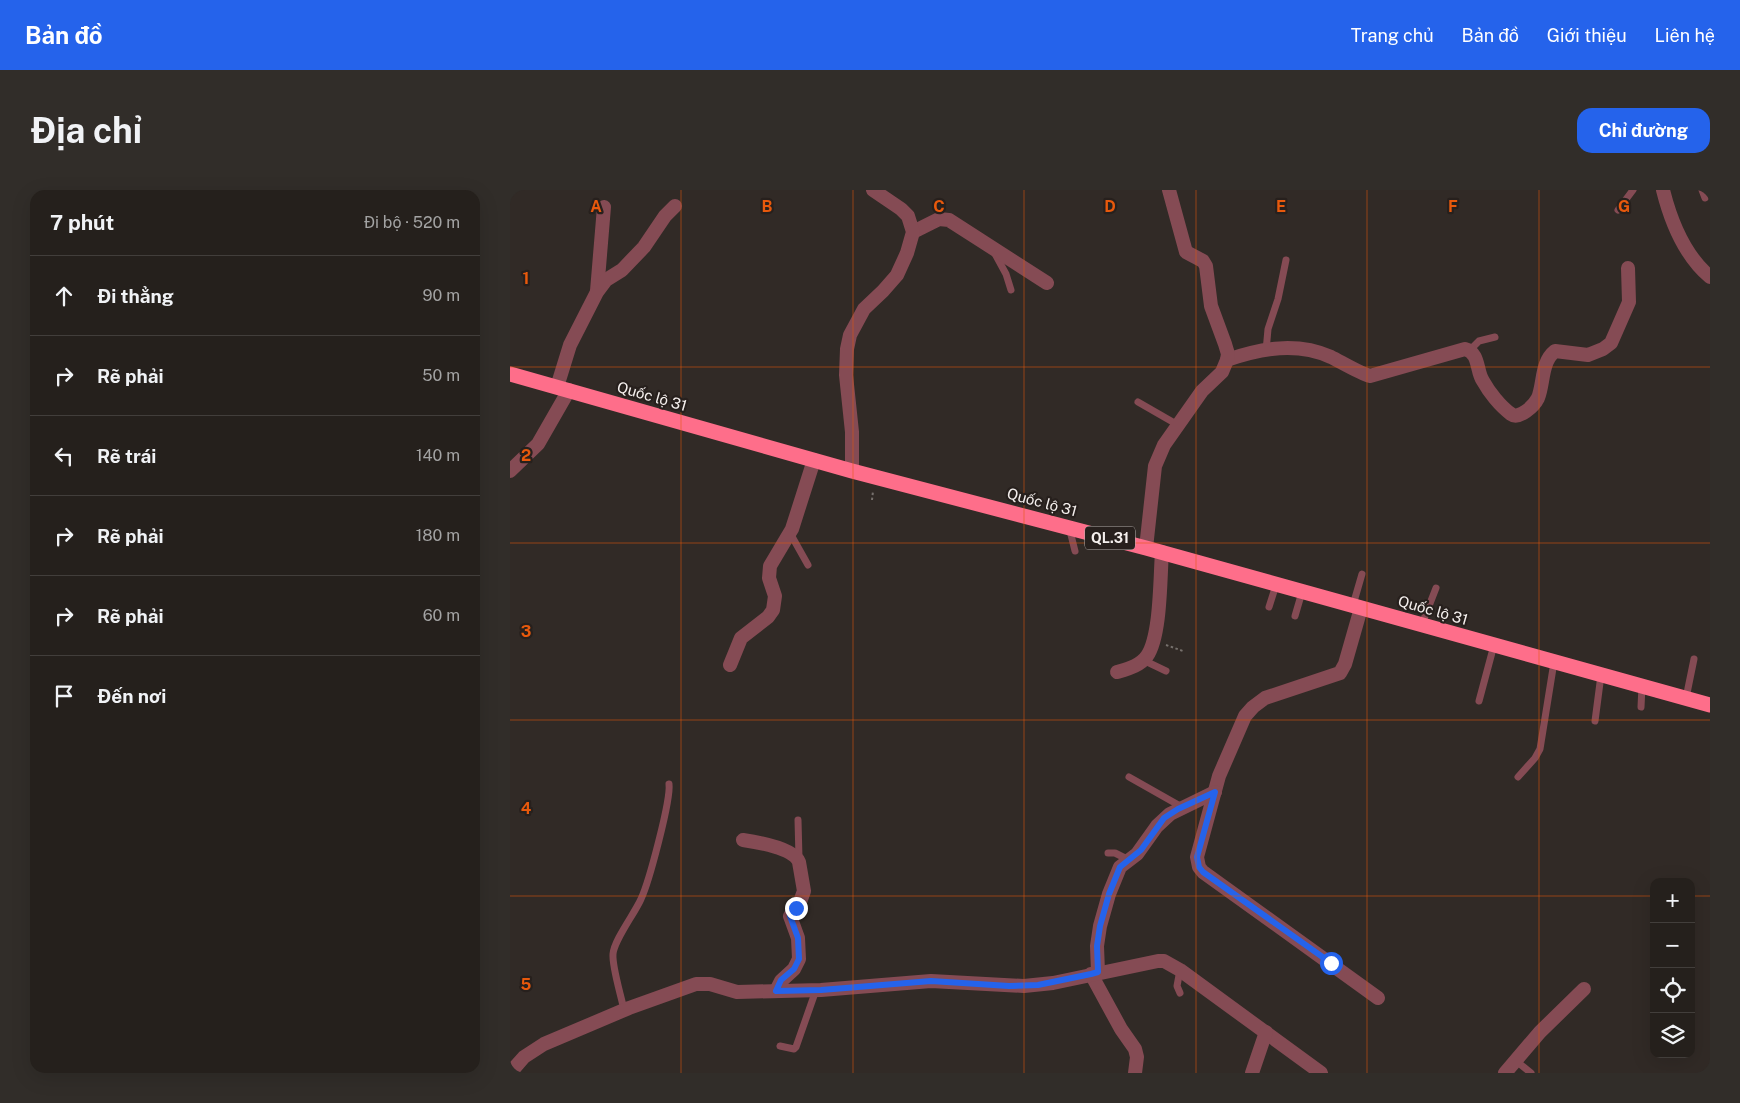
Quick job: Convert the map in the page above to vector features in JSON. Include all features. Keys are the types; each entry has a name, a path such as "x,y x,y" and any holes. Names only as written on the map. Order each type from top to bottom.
{"highway":[{"name":"Quốc lộ 31","path":"510,374 564,392 1162,552 1710,705"}],"street":[{"path":"852,470 852,432 846,374 846,356 849,342 857,320 864,309 897,274 907,253 913,232 908,216 873,190"},
{"path":"1146,548 1156,466 1164,445 1202,392 1222,372 1228,360 1225,344 1211,306 1206,266 1203,262 1186,252 1169,190"},
{"path":"1663,190 1666,204 1685,248 1696,264 1710,277"},
{"path":"510,471 538,444 564,392 570,345 597,292 606,280 622,270 644,248 665,216 674,206"},
{"path":"597,292 604,207"},
{"path":"913,232 944,219 949,220 1046,283"},
{"path":"1228,360 1244,354 1294,347 1323,354 1370,376 1461,350 1470,351 1476,359 1479,373 1488,389 1513,416 1521,414 1538,398 1548,358 1555,351 1588,355 1603,349 1611,342 1629,302 1628,268"},
{"path":"730,665 741,638 768,617 773,610 775,596 769,578 770,566 790,532 814,460"},
{"path":"1117,672 1133,667 1143,660 1153,641 1157,620 1162,552"},
{"path":"1356,606 1344,669 1340,673 1265,698 1253,707 1239,728 1219,776 1197,857 1199,867 1203,872 1378,998"},
{"path":"1135,1073 1137,1057 1135,1048 1121,1029 1094,973 1100,926 1109,894 1120,867 1141,850 1164,818 1182,807 1215,792"},
{"path":"743,840 770,845 799,859 804,891 800,902 790,916 798,938 799,959 794,969 781,980 776,991"},
{"path":"510,1073 524,1057 544,1044 624,1010 696,984 710,984 737,992 816,990 931,981 1009,986 1038,985 1158,961 1164,961 1180,970 1321,1073"},
{"path":"1505,1073 1540,1032 1584,989"},
{"path":"1252,1073 1266,1032"}],"lane":[{"path":"1618,210 1632,190"},
{"path":"1702,190 1705,198"},
{"path":"994,250 1006,274 1011,290"},
{"path":"1266,351 1268,329 1278,299 1286,260"},
{"path":"1470,351 1479,341 1495,337"},
{"path":"1138,402 1178,425"},
{"path":"1069,528 1075,551"},
{"path":"790,532 808,565"},
{"path":"1356,606 1362,574"},
{"path":"1269,607 1276,585"},
{"path":"1422,624 1436,588"},
{"path":"1295,616 1302,592"},
{"path":"1479,701 1494,645"},
{"path":"1686,698 1694,659"},
{"path":"1143,660 1166,672"},
{"path":"1518,778 1540,749 1554,661"},
{"path":"1595,721 1601,674"},
{"path":"1641,707 1642,686"},
{"path":"1129,777 1182,807"},
{"path":"624,1010 614,966 613,952 642,898 668,797 668,784"},
{"path":"798,820 799,859"},
{"path":"1108,853 1115,853 1129,860"},
{"path":"1180,970 1176,986 1180,993"},
{"path":"780,1046 790,1049 796,1047 816,990"},
{"path":"1516,1060 1531,1073"}],"path":[{"path":"1153,641 1183,650"}],"route":[{"path":"796,908 790,913 790,920 798,938 799,959 794,969 781,980 776,991 821,990 931,981 1024,986 1053,983 1091,974 1098,972 1097,946 1100,926 1109,894 1120,867 1141,850 1164,818 1178,809 1215,792 1197,857 1199,867 1203,872 1331,963"}]}
